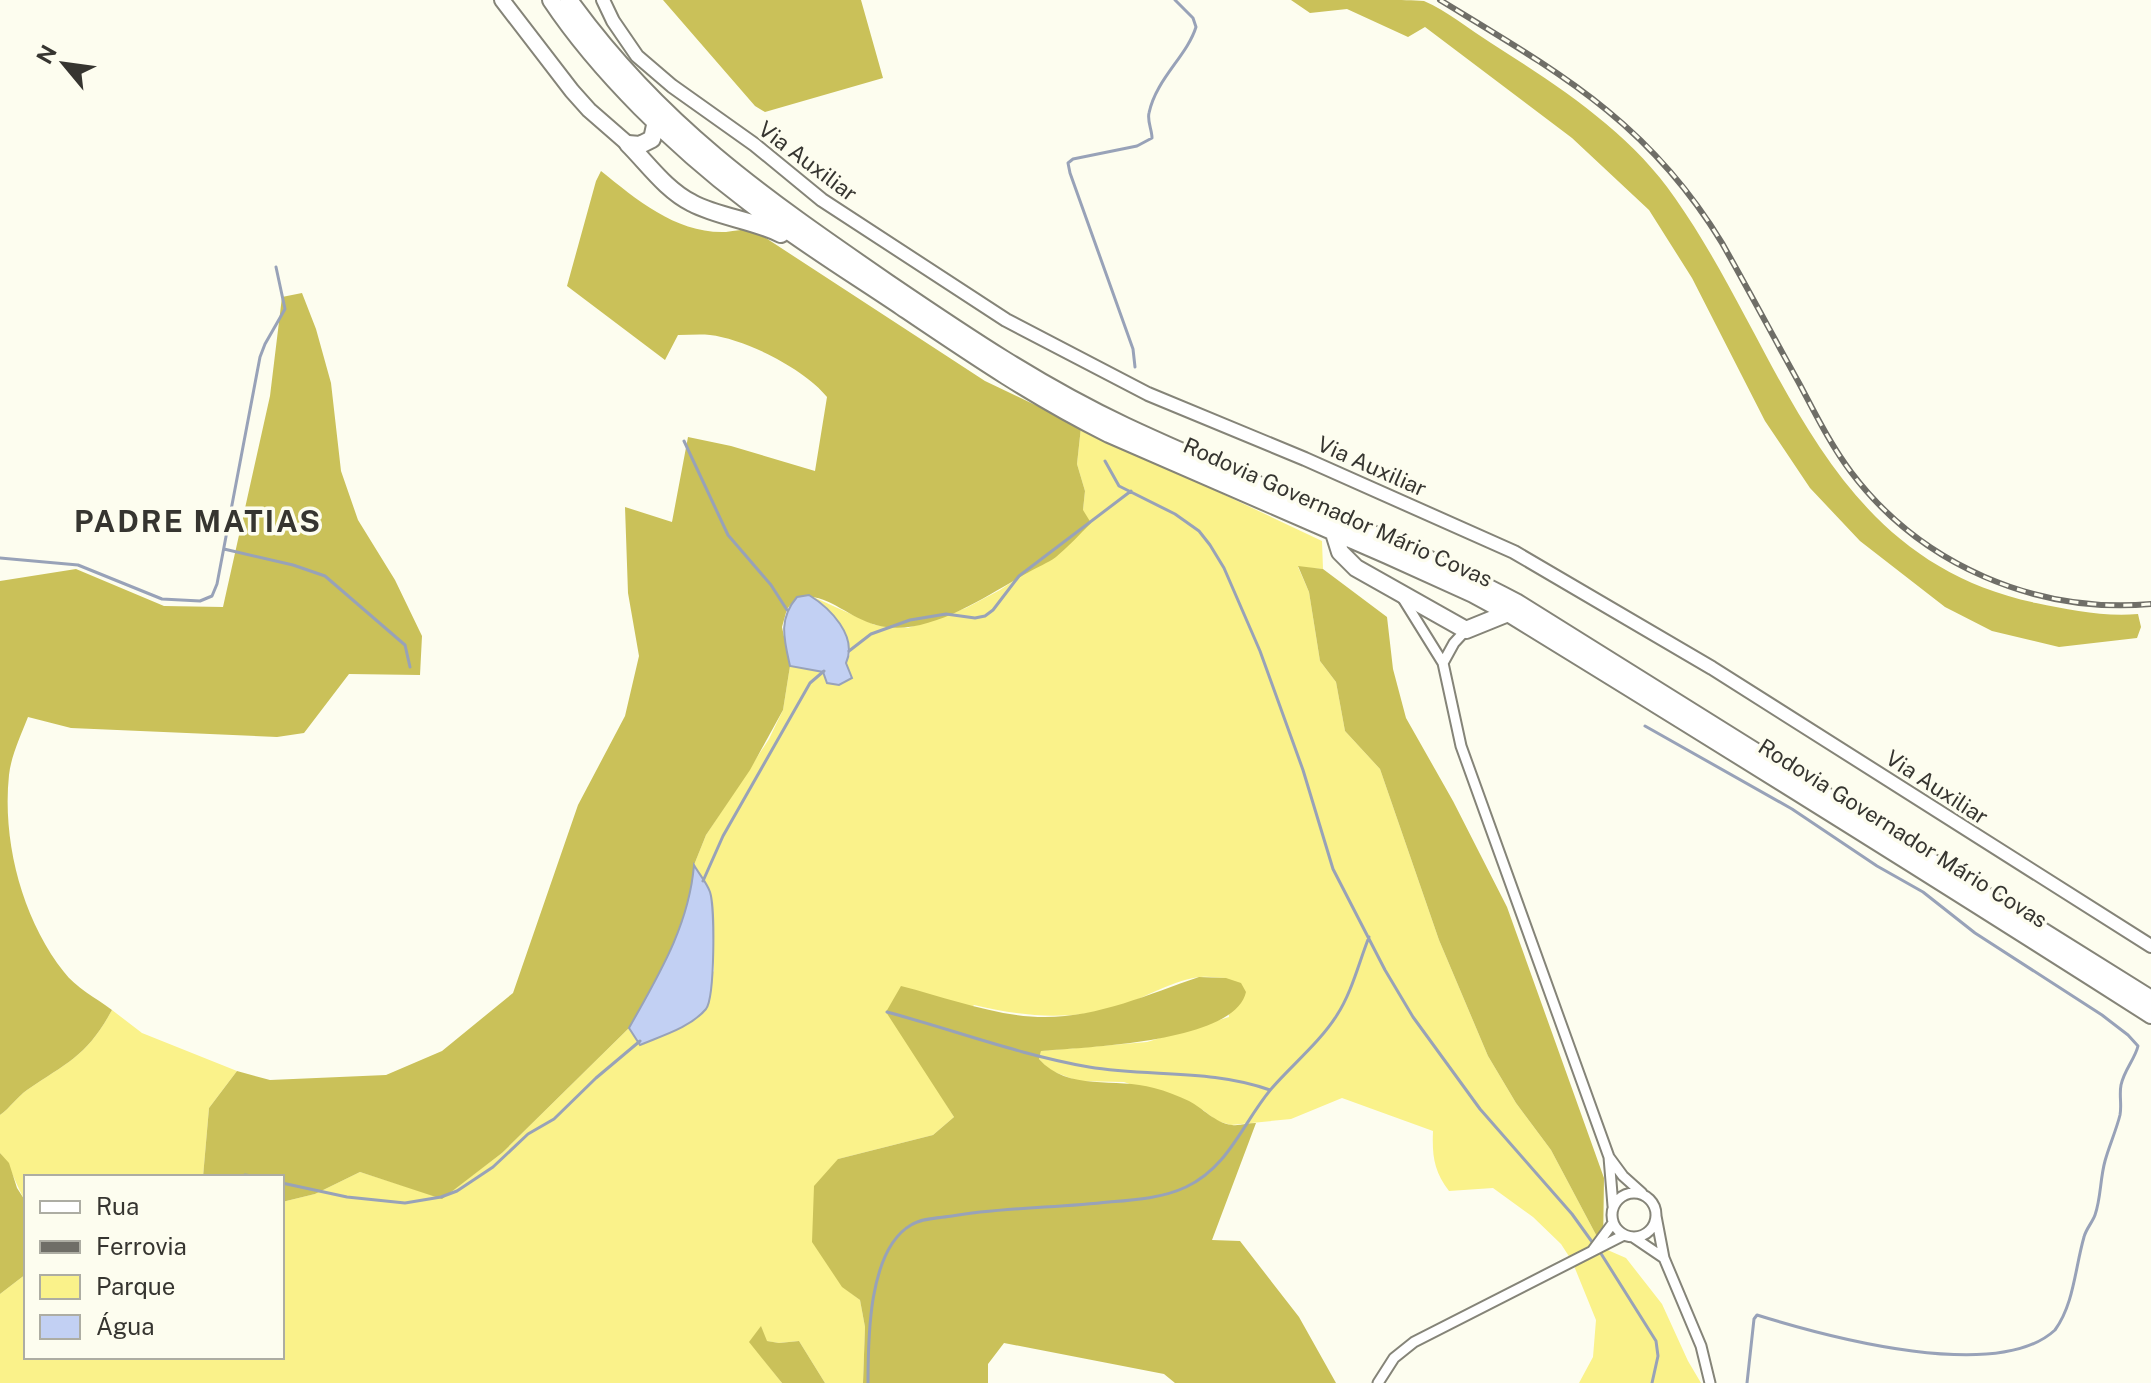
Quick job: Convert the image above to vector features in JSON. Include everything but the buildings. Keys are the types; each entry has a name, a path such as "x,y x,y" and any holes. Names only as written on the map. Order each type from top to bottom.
{"highway":[{"name":"Rodovia Governador Mário Covas","path":"551,0 614,79 656,121 746,200 984,364 1066,413 1473,594 1508,613 1864,832 1939,883 2151,1015"},
{"name":"Rodovia Governador Mário Covas","path":"569,0 593,33 643,90 731,171 996,357 1126,427 1437,563 1516,602 2151,999"},
{"path":"628,144 640,145 652,139 656,121"},
{"path":"628,144 669,187 692,203 760,225 822,255"},
{"path":"1334,533 1340,552 1356,568 1466,630 1508,613"}],"main road":[{"path":"502,0 572,91 628,144"}],"street":[{"name":"Via Auxiliar","path":"603,0 637,56 672,86 755,145 822,200 1006,320 1148,394 1305,459 1514,552 1712,668 2151,946"},
{"path":"1400,594 1443,663 1449,700 1465,758 1609,1157 1613,1223 1593,1250"},
{"path":"1443,663 1454,643 1466,630"},
{"path":"1609,1157 1623,1176 1650,1200 1664,1258 1701,1346 1710,1383"},
{"path":"1613,1206 1626,1194 1634,1193 1650,1200"},
{"path":"1378,1383 1394,1358 1414,1342 1593,1250 1649,1231 1656,1216"},
{"path":"1613,1223 1664,1258"}],"green space":[{"path":"1081,427 1322,541 1323,569 1298,567 1309,592 1320,661 1336,682 1345,731 1380,769 1439,940 1488,1056 1516,1103 1551,1150 1603,1248 1626,1258 1662,1304 1701,1383 1579,1383 1593,1357 1596,1320 1572,1261 1561,1244 1533,1217 1493,1188 1449,1191 1435,1163 1433,1131 1342,1098 1291,1119 1231,1125 1217,1121 1203,1110 1124,1082 1078,1081 1049,1070 1039,1059 1041,1051 1147,1042 1229,1017 1226,978 1207,977 1191,978 1120,1006 1083,1014 1029,1015 974,1005 924,1068 954,1117 933,1135 838,1159 842,1286 860,1300 865,1327 863,1383 825,1383 799,1341 766,1341 761,1327 750,1342 782,1383 0,1383 0,1294 24,1276 24,1359 284,1359 284,1202 315,1194 360,1172 442,1198 502,1153 629,1028 640,1045 714,971 713,905 709,889 694,865 706,835 769,739 783,710 790,666 824,672 846,663 850,654 836,620 809,595 875,625 908,628 966,608 1027,572 1083,510 1085,491 1077,464"},
{"path":"112,1010 142,1033 237,1071 209,1108 203,1175 24,1175 24,1198 0,1153 0,1115 23,1093 85,1048"}],"shaded area":[{"path":"663,0 861,0 883,78 765,112 755,106"},
{"path":"1291,0 1424,1 1458,20 1591,112 1636,152 1675,198 1713,258 1816,442 1856,496 1905,543 1964,579 2036,603 2100,614 2138,614 2141,627 2137,638 2059,647 1992,631 1945,607 1860,541 1810,488 1765,421 1692,278 1649,210 1572,138 1425,27 1408,37 1347,9 1310,13"},
{"path":"601,171 643,204 691,227 726,232 752,229 985,381 1081,427 1077,464 1085,491 1083,510 1091,523 1050,561 976,603 916,626 895,628 876,625 818,598 797,597 787,609 782,627 790,666 783,710 750,770 706,835 694,865 692,891 669,957 629,1028 502,1153 442,1199 360,1172 315,1194 284,1202 284,1175 203,1175 209,1108 237,1071 270,1080 386,1075 442,1051 513,993 578,805 625,716 639,656 628,593 625,507 672,522 688,437 731,446 815,471 827,397 804,376 757,349 710,335 678,335 665,360 567,286"},
{"path":"302,293 331,383 341,471 358,520 395,580 422,636 420,675 349,674 304,733 277,737 71,728 28,717 9,775 9,826 18,878 26,904 49,951 69,977 112,1010 85,1048 23,1093 0,1115 0,581 76,569 164,606 223,607 270,396 282,297"},
{"path":"1298,566 1323,569 1387,617 1393,669 1406,718 1507,907 1604,1178 1603,1248 1551,1150 1516,1103 1488,1056 1439,940 1380,769 1345,731 1336,682 1320,661 1309,592"},
{"path":"1199,977 1226,978 1241,983 1246,992 1236,1009 1215,1022 1188,1032 1122,1044 1041,1051 1039,1059 1064,1076 1078,1080 1139,1085 1167,1092 1189,1101 1226,1124 1256,1123 1212,1240 1240,1241 1299,1317 1336,1383 1175,1383 1164,1374 1004,1343 988,1364 988,1383 863,1383 865,1327 860,1300 842,1287 812,1242 814,1186 838,1159 933,1135 954,1117 886,1012 901,986 991,1010 1045,1017 1104,1009"},
{"path":"0,1153 9,1163 24,1199 24,1276 0,1294"},
{"path":"761,1326 767,1341 799,1341 825,1383 782,1383 749,1342"}],"water":[{"path":"809,595 833,615 845,633 849,653 846,663 852,678 839,685 827,683 823,672 790,666 785,638 787,613 797,597"},
{"path":"694,865 709,889 712,901 713,952 709,1001 706,1009 692,1021 640,1045 629,1028 679,930"}],"waterway":[{"path":"1135,367 1133,349 1068,163 1073,159 1137,146 1152,138 1149,116 1153,101 1196,27 1193,18 1175,0"},
{"path":"0,558 78,565 162,599 200,601 212,596 217,584 260,357 285,309 276,267"},
{"path":"684,441 728,535 771,585 787,610"},
{"path":"1105,461 1119,486 1175,514 1199,531 1210,545 1224,568 1260,651 1303,770 1333,869 1385,970 1413,1017 1480,1109 1572,1214 1595,1246"},
{"path":"849,651 871,634 910,620 946,614 975,618 985,616 1019,576 1131,491"},
{"path":"224,549 325,576 405,645 410,667"},
{"path":"703,881 723,836 810,683 824,671"},
{"path":"1645,726 1792,809 1877,866 1923,892 1975,933 2102,1015 2138,1046 2121,1085 2120,1115 2105,1161 2097,1209 2084,1237 2066,1309 2055,1330 2029,1346 1995,1353 1955,1355 1869,1344 1757,1315 1747,1383"},
{"path":"868,1383 873,1297 886,1254 897,1237 911,1225 925,1220 991,1211 1148,1198 1177,1191 1201,1178 1214,1168 1272,1088 1337,1015 1347,997 1369,937"},
{"path":"887,1012 1063,1062 1112,1070 1226,1079 1270,1090"},
{"path":"284,1183 347,1197 405,1203 457,1191 493,1167 528,1134 554,1119 640,1041"},
{"path":"1600,1252 1656,1341 1658,1356 1652,1383"}],"railway":[{"path":"1440,0 1562,76 1631,131 1663,164 1693,200 1722,243 1843,461 1879,505 1911,533 1946,557 1984,577 2024,591 2065,601 2108,605 2151,604"}],"district":[{"name":"PADRE MATIAS","path":"198,521"}]}
